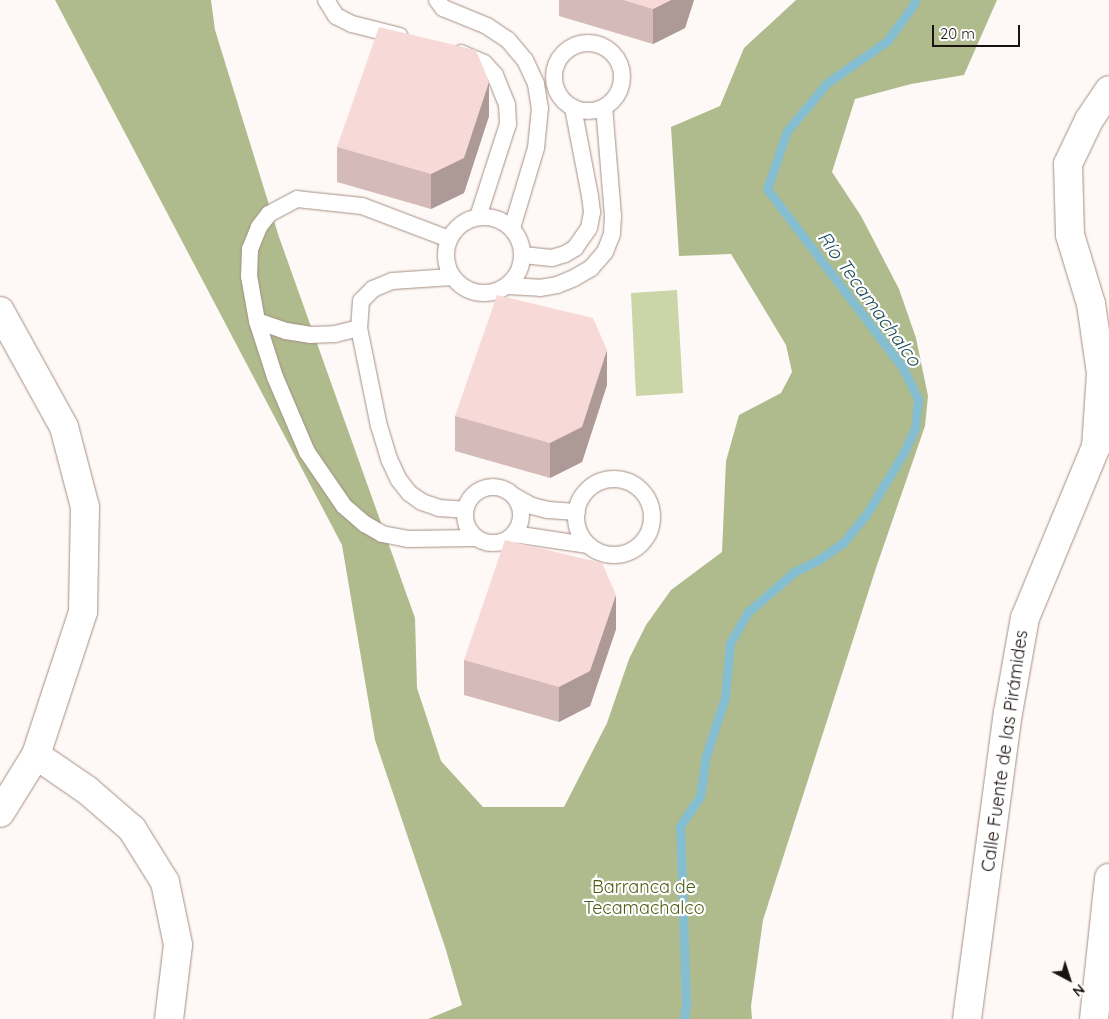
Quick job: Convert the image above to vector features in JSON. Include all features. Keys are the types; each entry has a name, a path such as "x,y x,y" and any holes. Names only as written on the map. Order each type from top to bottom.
{"street":[{"name":"Calle Fuente de las Pirámides","path":"967,1019 1008,714 1025,618 1096,447 1101,374 1100,305 1070,235 1068,164 1089,120 1109,90"},
{"path":"0,311 64,427 85,507 83,612 36,755 0,812"},
{"path":"36,755 87,790 132,829 165,882 178,945 169,1019"},
{"path":"1094,1019 1109,878"}],"lane":[{"path":"326,0 336,16 344,20 410,40"},
{"path":"437,0 443,8 487,26 508,40 525,60 536,84 540,118 536,148 512,228"},
{"path":"588,43 601,45 612,52 620,62 621,88 614,99 604,107 589,111 573,108 563,100 556,89 554,76 558,63 565,52 576,46 588,43"},
{"path":"446,47 484,63 495,75 507,104 508,124 478,217"},
{"path":"507,286 540,288 557,285 591,268 605,252 612,234 614,216 604,107"},
{"path":"523,255 552,258 565,254 579,244 589,228 592,212 590,196 573,108"},
{"path":"448,239 362,206 297,199 269,214 259,227 250,249 250,276 257,321 275,377 307,452 344,506 365,524 382,534 408,539 476,538"},
{"path":"490,217 502,221 512,228 521,244 523,255 521,267 507,286 496,292 472,292 461,286 452,277 446,266 445,253 448,239 456,228 466,220 490,217"},
{"path":"452,277 392,281 373,289 361,301 359,328 379,426 389,459 399,480 409,493 422,502 439,508 465,510"},
{"path":"257,321 286,331 310,335 335,334 359,328"},
{"path":"514,534 588,545 609,555 632,551 649,534 652,511 641,490 631,483 608,480 596,484 587,491 577,512 577,524 588,545"},
{"path":"514,496 521,511 521,520 514,534 500,543 483,542 468,530 465,510 474,494 482,489 499,488 514,496 532,506 548,510 577,512"}],"green space":[{"name":"Barranca de Tecamachalco","path":"55,0 211,0 215,30 279,237 415,618 417,688 441,761 483,807 564,807 607,723 629,659 646,625 671,590 722,552 726,461 739,415 781,393 792,372 786,345 731,254 679,256 671,127 720,106 744,48 796,0 997,0 964,75 911,84 855,99 832,172 861,216 899,289 916,338 928,396 925,426 876,568 763,920 751,1006 752,1019 428,1019 462,1005 445,947 375,740 342,545"},
{"path":"677,290 683,393 636,396 631,293"}],"building":[{"path":"623,0 671,0 653,9"},
{"path":"379,27 476,50 489,82 464,158 431,174 337,147"},
{"path":"497,295 593,318 607,350 582,427 550,443 455,416"},
{"path":"505,540 602,563 616,595 590,671 559,687 464,660"}],"waterway":[{"name":"Río Tecamachalco","path":"684,1019 686,1004 680,826 700,796 706,756 725,697 730,643 747,613 794,572 817,561 843,543 866,515 903,454 915,428 918,399 903,368 767,189 787,131 827,83 887,41 915,0"}]}
